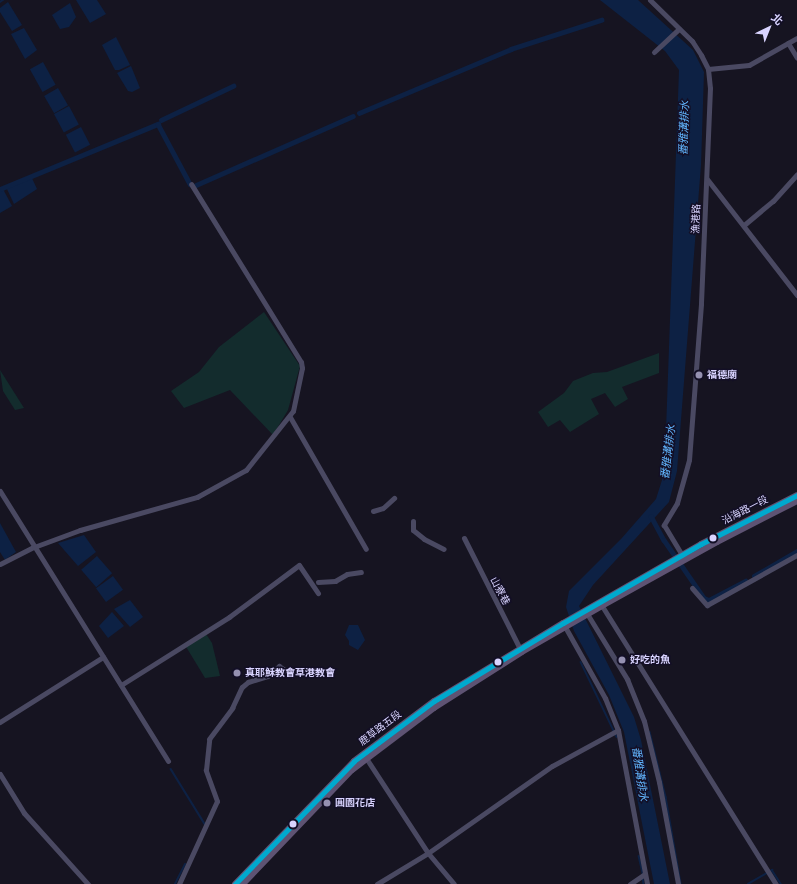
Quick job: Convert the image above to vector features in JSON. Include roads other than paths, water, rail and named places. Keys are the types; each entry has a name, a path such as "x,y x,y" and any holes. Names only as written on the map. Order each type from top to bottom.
{"main road":[{"name":"沿海路一段","path":"675,562 797,497"},
{"path":"585,613 602,606 675,562"},
{"path":"585,613 675,562"},
{"name":"鹿草路五段","path":"235,884 360,756 434,702 585,613"},
{"name":"鹿草路五段","path":"243,884 366,758 440,704 521,650"}],"street":[{"name":"漁港路","path":"650,0 692,41 708,69 710,88 707,179 689,460 677,503 664,525 683,557"},
{"path":"654,52 679,29"},
{"path":"708,69 749,65 797,38"},
{"path":"788,43 797,58"},
{"path":"744,226 773,202 797,174"},
{"path":"707,179 797,295"},
{"path":"0,564 34,547 105,522 198,497 246,470 290,417 301,374 301,362 191,184"},
{"path":"290,417 366,549"},
{"path":"0,491 168,761"},
{"path":"373,511 383,508 394,498"},
{"path":"413,521 413,530 424,539 444,549"},
{"name":"山寮巷","path":"464,538 521,650"},
{"path":"692,588 707,604 797,555"},
{"path":"121,685 229,617 299,565 318,593"},
{"path":"318,582 335,581 347,574 360,572"},
{"path":"602,606 776,884"},
{"path":"585,613 627,679 644,721 659,782 678,884"},
{"path":"565,624 605,698 618,730 647,884"},
{"path":"0,722 104,657"},
{"path":"179,884 217,801 206,770 209,739 232,708 242,687 248,682 268,676 279,666 292,675"},
{"path":"377,884 428,853 552,766 618,730"},
{"path":"366,758 428,853 454,884"},
{"path":"0,774 24,813 88,884"},
{"path":"630,884 646,874"}],"water":[{"path":"76,0 97,0 106,14 90,23"},
{"name":"番雅溝排水","path":"600,0 638,0 693,50 704,72 701,165 677,471 669,502 593,585 579,606 634,717 641,740 670,884 654,884 624,732 609,695 574,631 566,607 569,591 621,539 656,499 662,480 665,458 679,70 665,51"},
{"path":"8,2 22,25 12,31 0,12 0,8"},
{"path":"70,3 76,17 69,27 60,29 52,15"},
{"path":"24,28 37,50 25,59 11,34"},
{"path":"116,37 130,65 119,70 115,70 102,45"},
{"path":"43,62 56,85 42,92 30,69"},
{"path":"131,66 140,88 132,92 128,91 117,73"},
{"path":"58,88 68,105 54,113 44,96"},
{"path":"69,106 79,125 64,133 54,114"},
{"path":"81,127 90,145 75,153 66,135"},
{"path":"31,176 37,189 14,204 6,187"},
{"path":"3,189 12,206 0,213 0,190"},
{"path":"0,523 16,552 5,560 0,552"},
{"path":"84,535 96,552 78,566 58,543"},
{"path":"97,556 112,573 96,587 81,570"},
{"path":"113,576 123,590 106,602 96,588"},
{"path":"130,600 143,617 130,627 114,609"},
{"path":"112,612 124,626 108,638 99,626"},
{"path":"349,625 358,625 365,640 358,650 349,645 349,641 345,635"}],"waterway":[{"path":"359,113 511,49 601,20"},
{"path":"161,120 233,86"},
{"path":"196,185 353,116"},
{"path":"0,189 158,124 190,184"},
{"path":"651,516 664,540 704,598 709,600 745,581"},
{"path":"754,576 797,551"},
{"path":"581,662 617,737"},
{"path":"650,732 666,797 681,884"},
{"path":"171,769 205,824"},
{"path":"639,856 643,874"},
{"path":"175,884 185,864"},
{"path":"748,884 772,870 781,884"},
{"path":"643,878 644,884"}],"place":[{"name":"福德廟","path":"699,375"},
{"name":"好吃的魚","path":"622,660"},
{"name":"真耶穌教會草港教會","path":"237,673"},
{"name":"圓園花店","path":"327,803"}]}
